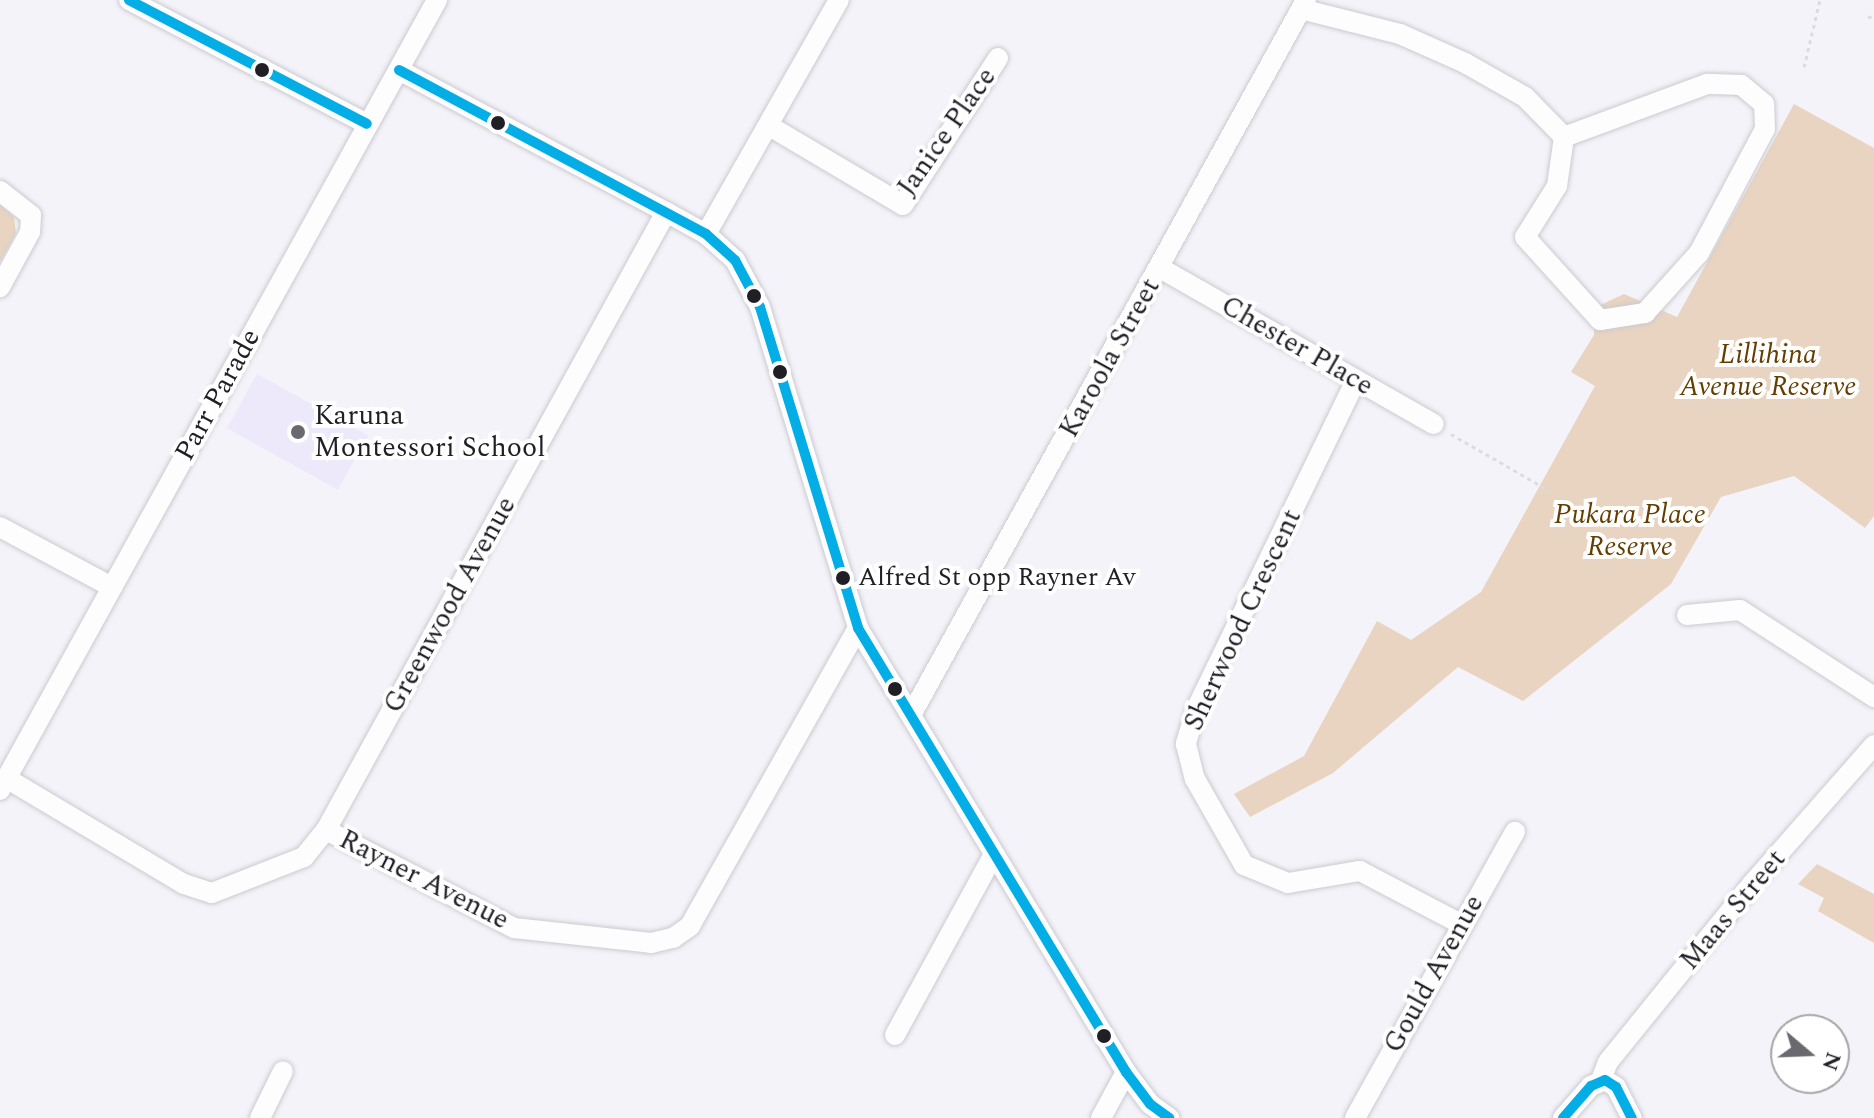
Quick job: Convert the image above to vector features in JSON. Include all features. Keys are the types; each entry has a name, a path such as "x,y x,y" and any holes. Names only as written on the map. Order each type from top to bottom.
{"street":[{"name":"Parr Parade","path":"3,784 437,0"},
{"path":"706,234 771,127 839,0"},
{"path":"142,3 367,124"},
{"path":"1304,4 1400,34 1465,63 1525,97 1564,137"},
{"name":"Karoola Street","path":"911,715 1304,4"},
{"name":"Janice Place","path":"771,127 903,205 998,58"},
{"path":"399,70 706,234 735,260 756,295 858,628 1126,1072 1150,1104 1169,1118"},
{"path":"1707,84 1741,85 1764,104 1765,129 1699,253 1645,313 1600,320 1525,237 1557,186 1564,137 1707,84"},
{"path":"0,191 31,215 30,232 0,287"},
{"name":"Greenwood Avenue","path":"326,830 666,212"},
{"name":"Chester Place","path":"1160,268 1434,424"},
{"name":"Sherwood Crescent","path":"1356,380 1197,707 1186,744 1195,779 1244,865 1288,883 1360,871 1461,924"},
{"path":"0,527 112,587"},
{"path":"1687,615 1740,610 1874,697"},
{"name":"Rayner Avenue","path":"3,784 184,884 212,893 304,857 326,830 514,928 651,943 673,938 690,926 858,628"},
{"name":"Maas Street","path":"1563,1118 1601,1080 1608,1062 1752,884 1874,745"},
{"name":"Gould Avenue","path":"1355,1118 1515,832"},
{"path":"895,1035 994,854"},
{"path":"260,1118 283,1071"},
{"path":"1101,1118 1126,1072"},
{"path":"1601,1080 1616,1087 1632,1118"}],"path":[{"path":"1804,67 1820,0"},
{"path":"1868,16 1874,19"},
{"path":"1434,424 1550,491"}],"shaded area":[{"name":"Karuna Montessori School","path":"257,374 368,436 338,490 227,428"}],"green space":[{"path":"1794,104 1874,148 1874,516 1865,528 1794,476 1721,497 1671,584 1523,701 1458,667 1333,773 1250,817 1234,794 1304,756 1377,621 1411,640 1481,592 1595,386 1571,372 1594,335 1594,308 1624,294 1677,317"},
{"path":"0,205 14,217 16,233 0,262"},
{"path":"1817,864 1874,894 1874,943 1818,911 1824,898 1798,884"}],"transit line":[{"path":"129,0 367,124"},
{"path":"399,70 706,234 735,260 760,307 858,628 1126,1072 1150,1104 1169,1118"},
{"path":"1563,1118 1591,1086 1605,1080 1616,1087 1632,1118"}],"place":[{"name":"Karuna Montessori School","path":"298,432"},
{"name":"Alfred St opp Rayner Av","path":"843,578"}],"park label":[{"name":"Lillihina Avenue Reserve","path":"1768,371"},
{"name":"Pukara Place Reserve","path":"1630,531"}]}
